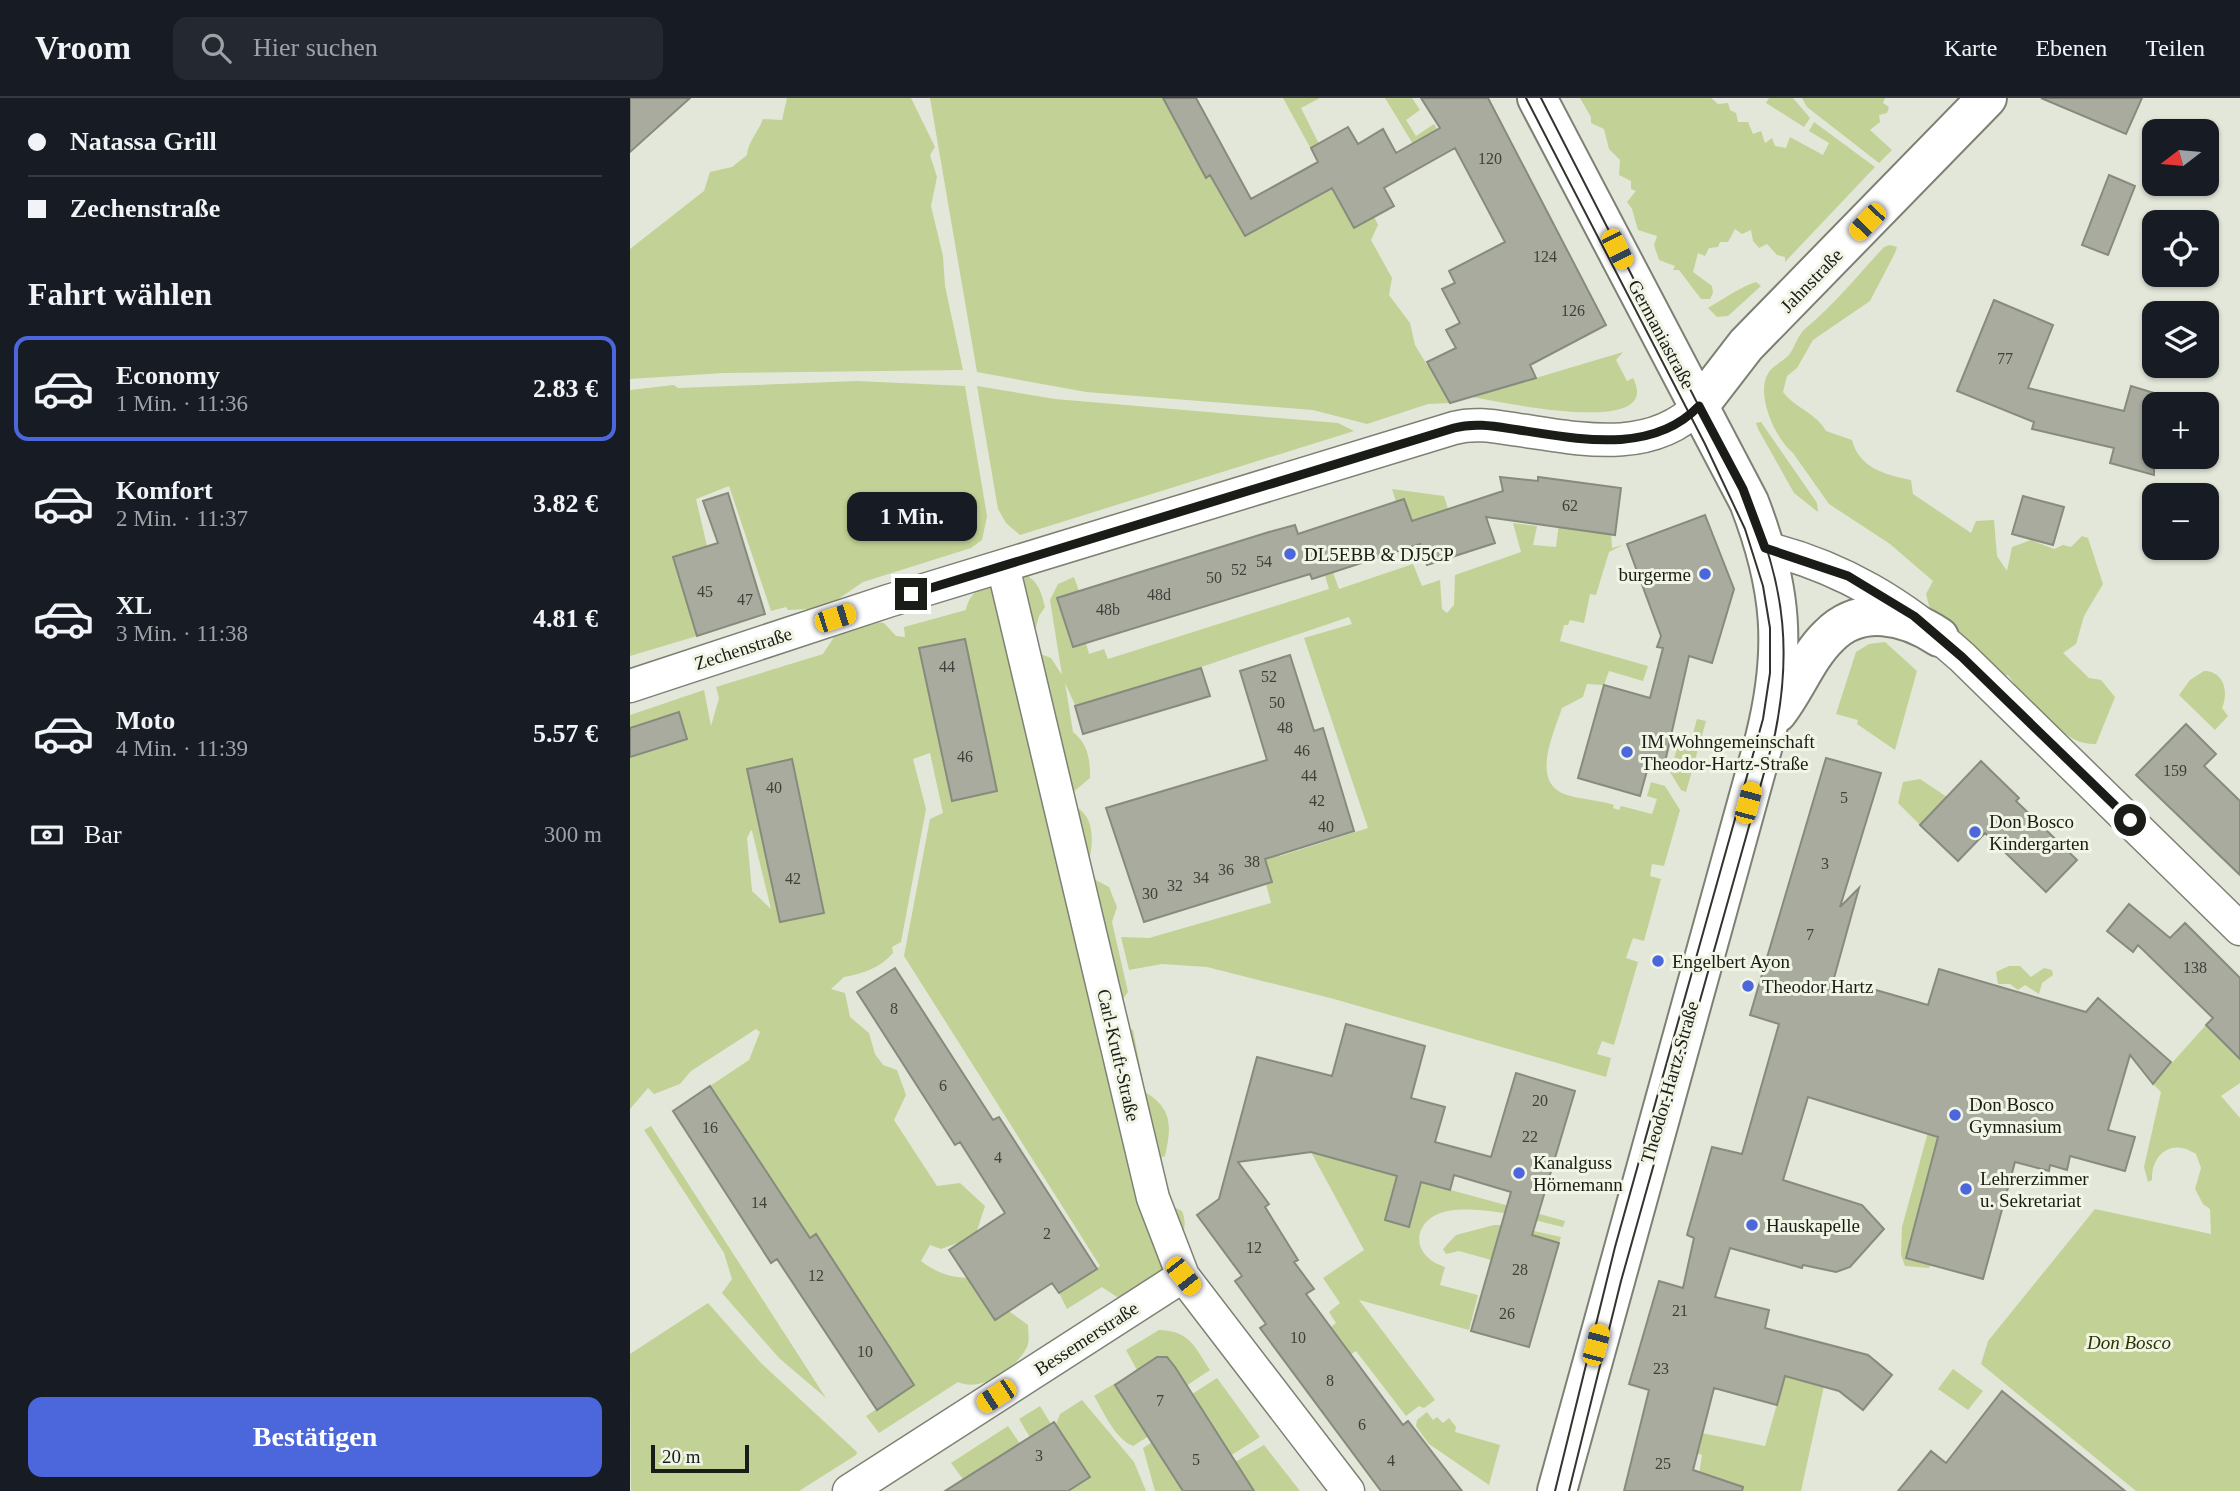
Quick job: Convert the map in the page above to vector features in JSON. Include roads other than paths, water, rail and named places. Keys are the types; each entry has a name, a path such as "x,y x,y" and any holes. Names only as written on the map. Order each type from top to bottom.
{"main road":[{"name":"Germaniastraße","path":"1537,98 1743,489 1765,548"},
{"name":"Jahnstraße","path":"1691,391 1746,345 1987,98"},
{"name":"Theodor-Hartz-Straße","path":"1557,1491 1776,697 1780,643 1777,603 1765,548"},
{"path":"1769,723 1822,644 1838,628 1867,616 1880,615 1913,622 1939,636"}],"street":[{"name":"Zechenstraße","path":"630,686 1003,566 1463,425 1596,440 1629,439 1664,431 1691,391"},
{"path":"1765,548 1820,564 1863,583 1939,636 2240,929"},
{"name":"Carl-Kruft-Straße","path":"1003,566 1149,1185 1165,1236 1183,1276 1348,1491"},
{"name":"Bessemerstraße","path":"849,1491 1183,1276"}],"tram line":[{"path":"1526,98 1705,444 1745,529 1763,586 1770,628 1770,673 1763,719 1615,1247 1555,1491"},
{"path":"1541,98 1755,516 1779,597 1784,650 1775,734 1621,1281 1569,1491"}],"place":[{"name":"DL5EBB & DJ5CP","path":"1290,554"},
{"name":"burgerme","path":"1705,574"},
{"name":"IM Wohngemeinschaft Theodor-Hartz-Straße","path":"1627,752"},
{"name":"Don Bosco Kindergarten","path":"1975,832"},
{"name":"Engelbert Ayon","path":"1658,961"},
{"name":"Theodor Hartz","path":"1748,986"},
{"name":"Don Bosco Gymnasium","path":"1955,1115"},
{"name":"Kanalguss Hörnemann","path":"1519,1173"},
{"name":"Lehrerzimmer u. Sekretariat","path":"1966,1189"},
{"name":"Hauskapelle","path":"1752,1225"}],"park label":[{"name":"Don Bosco","path":"2129,1342"}]}
